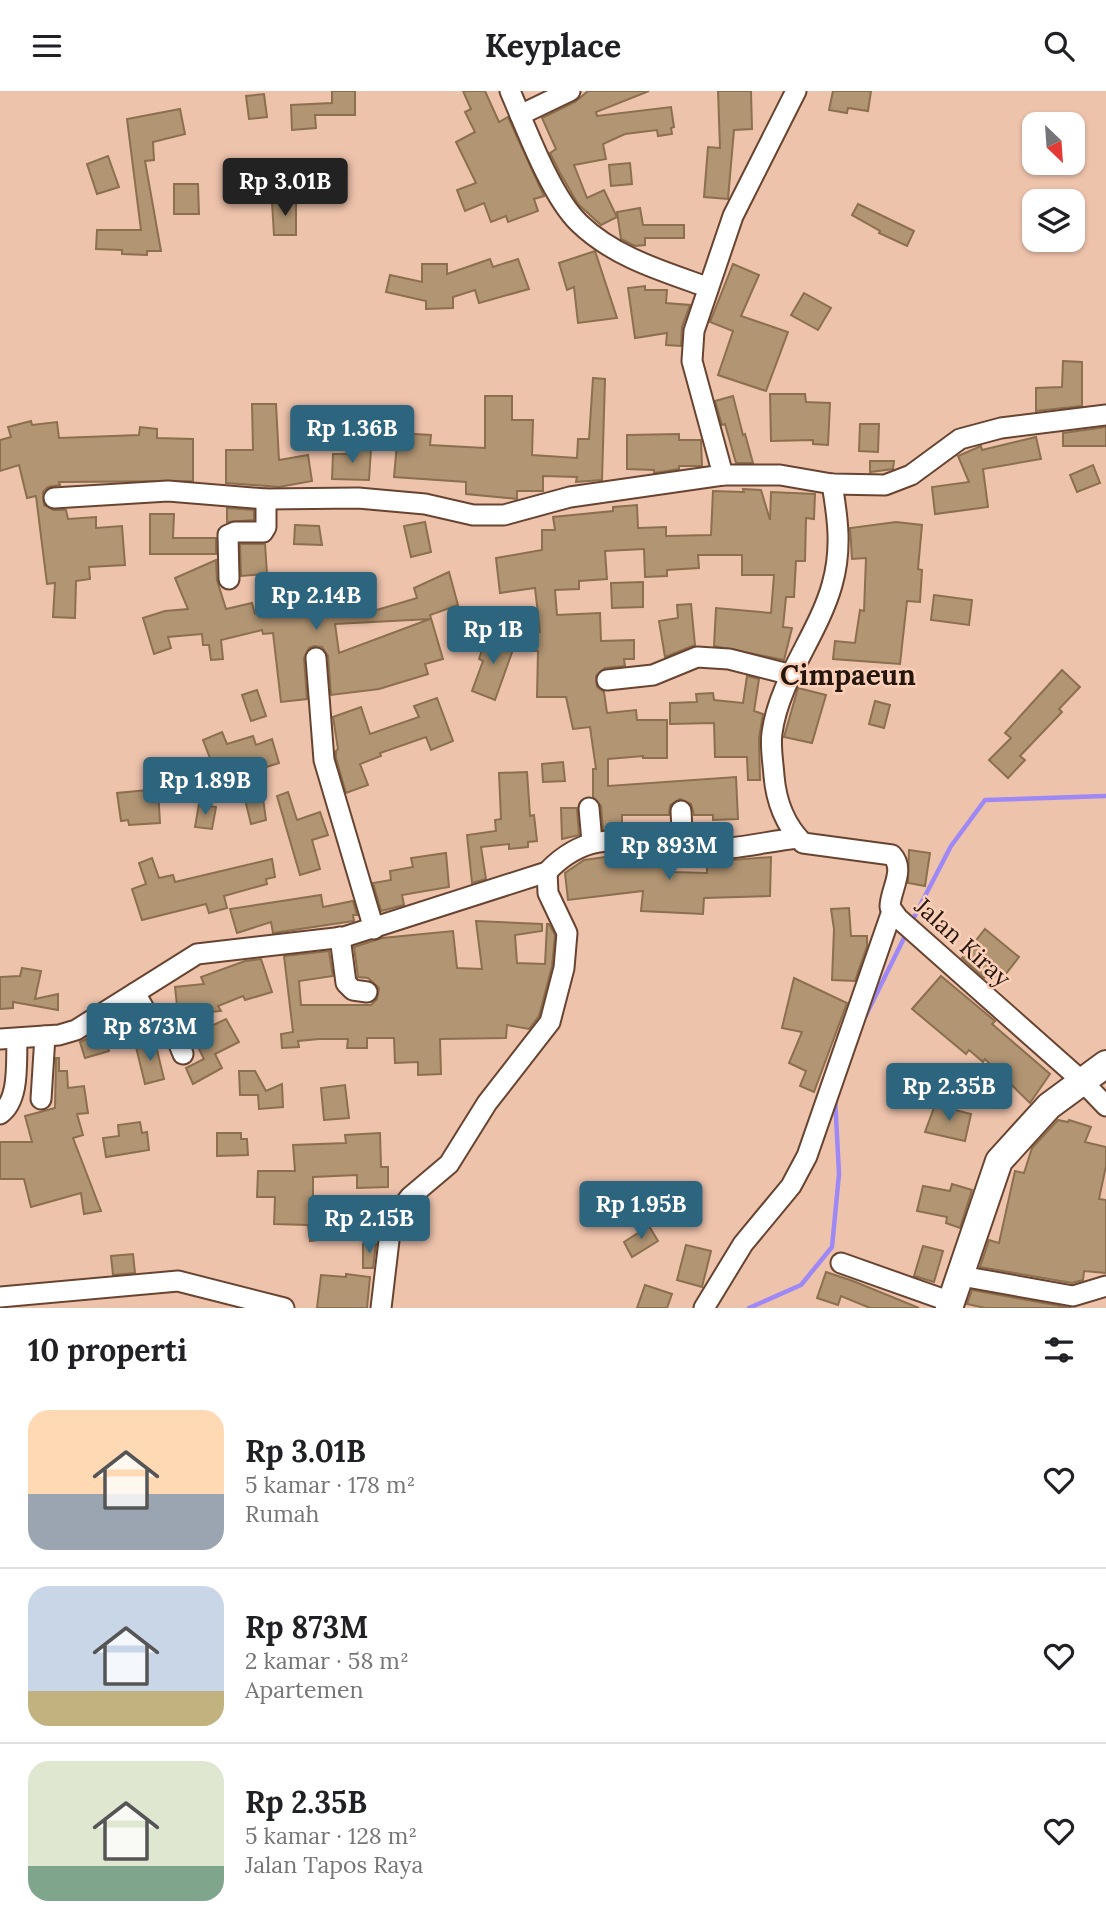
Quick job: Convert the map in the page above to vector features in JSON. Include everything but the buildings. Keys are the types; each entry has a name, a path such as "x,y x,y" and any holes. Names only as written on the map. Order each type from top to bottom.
{"main road":[{"path":"950,1305 999,1161 1049,1107 1106,1064"}],"street":[{"path":"510,91 554,188 580,224 630,258 707,287"},
{"path":"520,115 570,91"},
{"path":"723,475 692,361 694,331 707,287 743,194 796,91"},
{"path":"54,498 168,491 266,499 393,499 473,515 504,515 569,497 723,475 780,475 832,484 896,482 960,439 1001,428 1106,415"},
{"path":"0,1114 8,1108 14,1090 9,1039 76,1030 197,954 340,937 374,929 547,872 569,852 592,842 615,839 705,849 797,838 781,809 772,756 775,722 792,675 831,588 838,562 838,521 832,484"},
{"path":"229,579 228,535 265,530 266,499"},
{"path":"607,680 653,675 697,657 729,659 792,675"},
{"path":"316,658 324,760 374,929"},
{"path":"589,808 592,842"},
{"path":"681,811 683,848"},
{"name":"Jalan Kiray","path":"797,838 812,846 892,855 897,861 898,870 890,901 895,914 1083,1081 1106,1106"},
{"path":"381,1308 390,1232 396,1215 410,1197 449,1164 487,1103 550,1022 564,968 567,933 548,893 547,872"},
{"path":"704,1308 743,1244 791,1186 807,1156 895,914"},
{"path":"340,937 346,983 354,990 366,992"},
{"path":"135,993 155,1026 171,1025 183,1054"},
{"path":"41,1099 45,1036"},
{"path":"841,1263 950,1305"},
{"path":"961,1276 1065,1296 1078,1302 1106,1286"},
{"path":"0,1297 178,1281 284,1308"}],"waterway":[{"path":"911,923 951,846 985,800 1106,796"},
{"path":"865,1017 906,934"},
{"path":"749,1308 801,1285 832,1247 839,1174 835,1097"}],"district":[{"name":"Cimpaeun","path":"848,675"}]}
